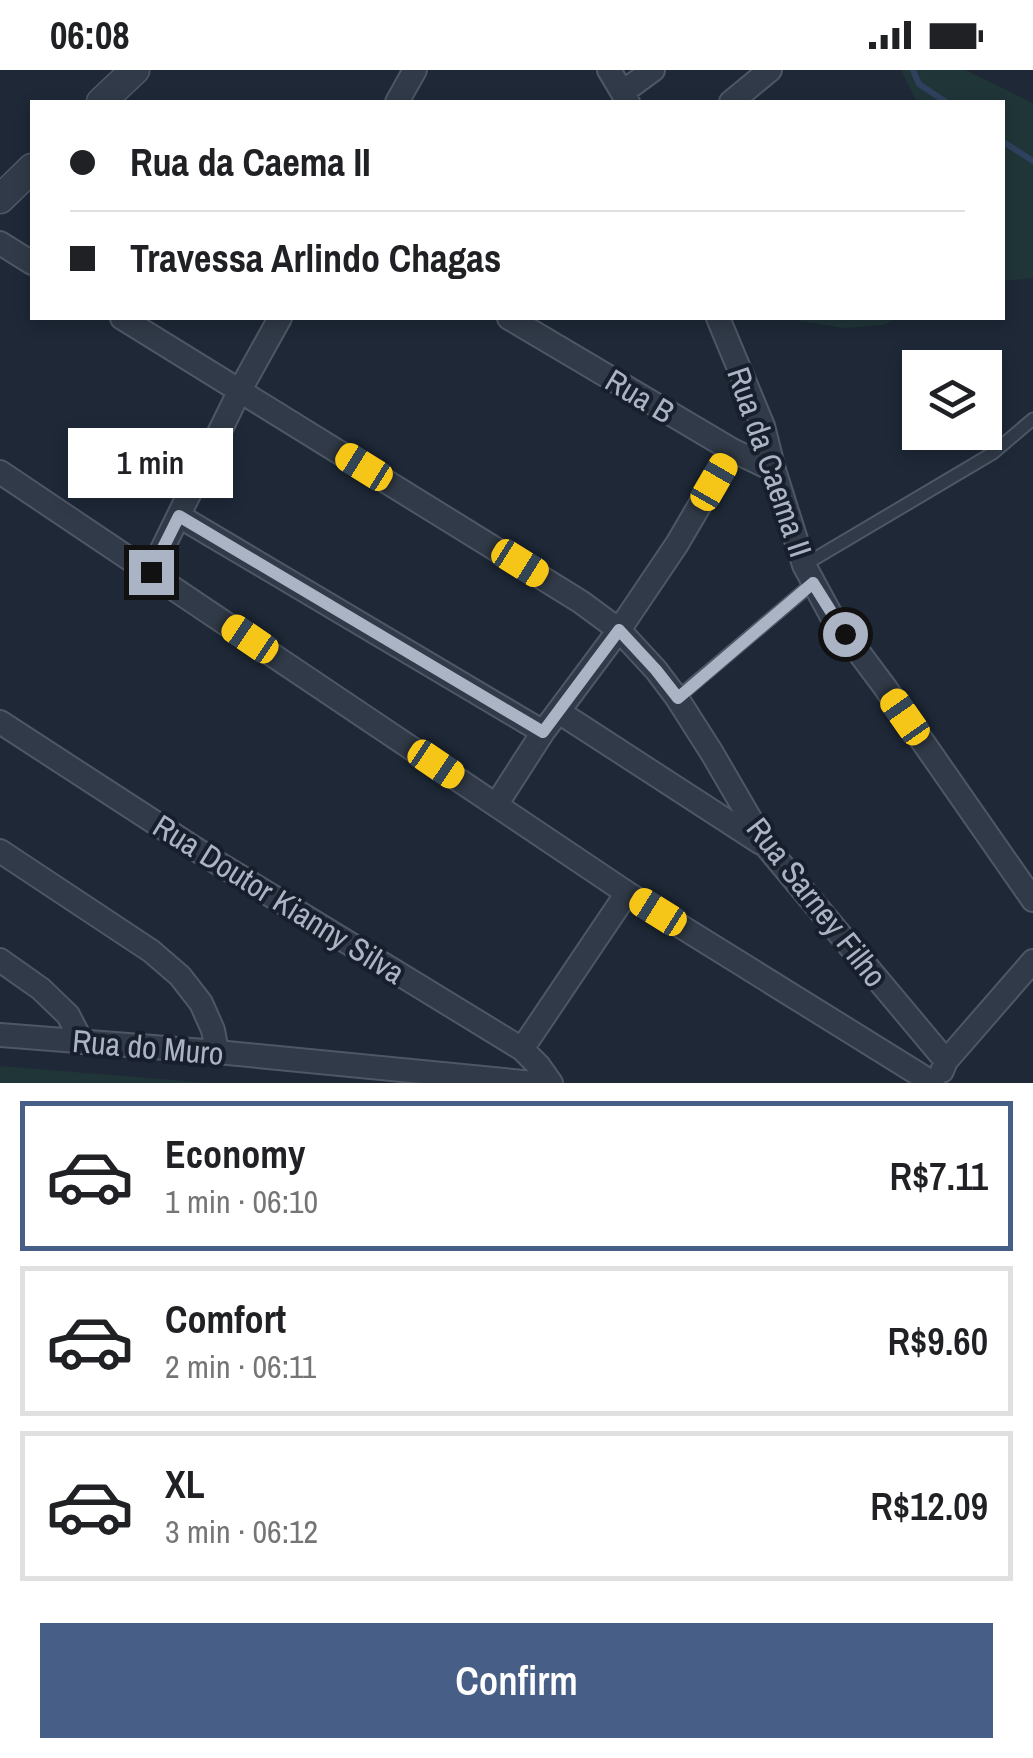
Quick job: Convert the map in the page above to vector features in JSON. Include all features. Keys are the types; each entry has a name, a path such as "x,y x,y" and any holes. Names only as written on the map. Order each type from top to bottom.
{"street":[{"path":"103,100 135,70"},
{"path":"398,100 415,70"},
{"path":"608,70 625,97 652,70"},
{"path":"733,100 770,70"},
{"path":"0,199 30,170"},
{"path":"0,243 30,262"},
{"name":"Rua Sarney Filho","path":"125,320 582,602 619,630 678,698 766,846 946,1061"},
{"path":"151,572 279,320"},
{"name":"Rua B","path":"517,320 732,450 774,470"},
{"name":"Rua da Caema II","path":"719,320 762,426 809,574 831,615 1033,900"},
{"path":"496,805 677,544 732,450"},
{"path":"0,472 627,892 934,1083 946,1061 1033,961"},
{"path":"179,516 543,732"},
{"path":"559,712 766,846"},
{"name":"Rua Doutor Kianny Silva","path":"0,722 208,857 522,1049 551,1083"},
{"path":"0,851 152,951 180,976 201,1003 213,1030 217,1052"},
{"path":"522,1049 627,892"},
{"path":"0,960 41,988 68,1015 82,1042"},
{"name":"Rua do Muro","path":"0,1036 217,1052 534,1083"}],"lane":[{"path":"678,698 809,574 993,453 1033,420"}],"green space":[{"path":"901,70 965,70 1033,103 1033,278 1005,281 1005,100 916,100"},
{"path":"794,320 893,320 883,325 844,328"},
{"path":"0,1066 210,1083 0,1083"}],"waterway":[{"path":"913,70 919,84 943,100"},
{"path":"1005,143 1033,161"}],"route":[{"path":"151,572 179,516 543,732 619,630 678,698 813,583 845,634"}]}
